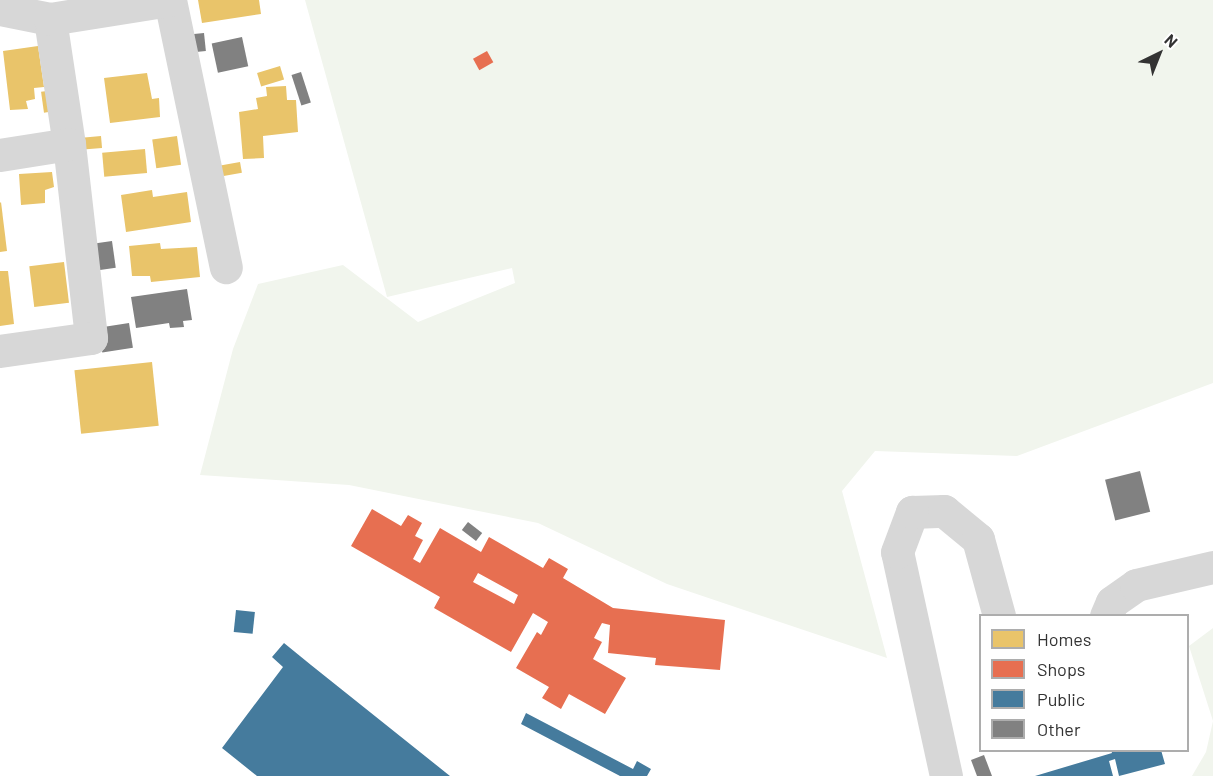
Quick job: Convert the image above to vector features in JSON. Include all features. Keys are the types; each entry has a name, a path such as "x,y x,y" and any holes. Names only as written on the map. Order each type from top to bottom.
{"street":[{"path":"0,9 50,19 170,0 226,267"},
{"path":"0,351 91,338 69,144 50,19"},
{"path":"0,155 69,144"},
{"path":"946,776 897,552 912,513 944,511 978,539 999,614"},
{"path":"1106,614 1112,602 1136,585 1213,567"}],"shaded area":[{"path":"305,0 1213,0 1213,383 1017,456 875,451 842,491 887,658 667,584 538,523 349,485 200,475 233,349 258,284 343,265 418,322 515,283 512,268 387,297"},
{"path":"1213,628 1213,721 1189,646"},
{"path":"1213,721 1213,776 1192,776 1206,752"}],"building: Homes":[{"path":"198,0 259,0 261,14 202,23"},
{"path":"38,46 44,87 34,88 35,99 26,101 28,109 10,110 3,51"},
{"path":"280,66 284,79 261,86 257,73"},
{"path":"147,73 152,99 159,98 160,117 110,123 104,78"},
{"path":"286,86 287,100 296,100 298,132 263,136 264,158 243,159 239,112 258,109 256,98 267,96 266,87"},
{"path":"47,91 50,112 44,113 41,92"},
{"path":"101,136 102,148 80,150 79,138"},
{"path":"177,136 181,165 156,168 152,139"},
{"path":"145,149 147,173 104,177 102,153"},
{"path":"240,162 242,173 222,176 220,165"},
{"path":"52,172 54,187 45,190 45,203 21,205 19,174"},
{"path":"152,190 153,197 187,192 191,222 126,232 121,195"},
{"path":"0,203 7,251 0,252"},
{"path":"160,243 161,249 197,247 200,277 151,282 150,276 132,276 129,246"},
{"path":"64,262 69,303 34,307 29,266"},
{"path":"0,271 8,271 14,324 0,326"},
{"path":"152,362 159,426 81,434 74,370"}],"building: Shops":[{"path":"487,51 493,62 479,70 473,59"},
{"path":"372,509 401,526 408,515 422,523 415,536 423,540 413,559 420,563 440,528 481,552 489,537 543,568 549,558 568,569 563,578 613,608 725,620 720,670 655,665 656,658 608,653 610,625 602,623 594,638 602,642 593,659 626,678 605,714 569,694 561,709 542,698 549,687 516,668 537,632 541,635 548,622 533,613 511,652 434,608 440,597 351,546","holes":["478,573 518,595 514,604 473,582"]}],"building: Public":[{"path":"236,610 255,612 253,634 234,632"},
{"path":"284,643 450,776 257,776 222,748 283,667 272,657"},
{"path":"526,713 633,769 637,761 651,769 647,776 620,776 521,724"},
{"path":"1162,752 1165,764 1119,776 1115,759 1109,761 1113,776 1035,776 1112,753"}],"building: Other":[{"path":"204,33 206,51 191,52 189,35"},
{"path":"242,37 248,66 218,73 212,43"},
{"path":"301,72 311,102 301,106 291,75"},
{"path":"112,241 116,268 93,271 89,244"},
{"path":"187,289 192,320 183,321 184,327 170,328 169,323 136,328 131,297"},
{"path":"129,323 133,348 102,353 98,328"},
{"path":"1140,471 1150,512 1115,520 1105,480"},
{"path":"468,522 482,533 476,541 462,530"},
{"path":"984,755 992,776 977,776 971,760"}]}
